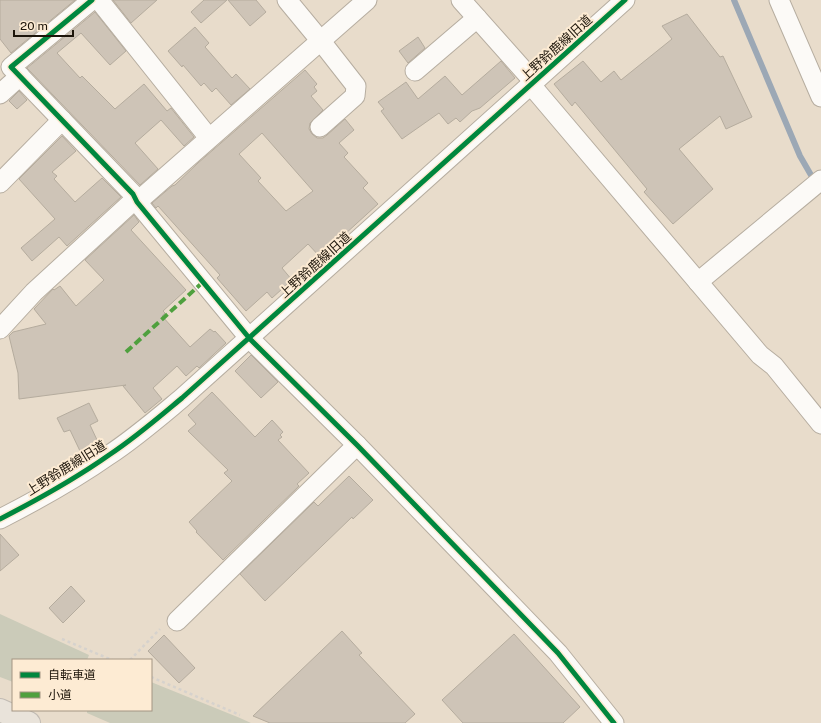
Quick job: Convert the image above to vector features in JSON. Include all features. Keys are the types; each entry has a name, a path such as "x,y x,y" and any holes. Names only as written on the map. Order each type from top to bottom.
{"main road":[{"path":"0,710 29,723"}],"street":[{"path":"0,94 10,70 92,0"},
{"path":"99,0 209,138"},
{"path":"287,0 356,86 355,96 320,127"},
{"path":"0,329 34,292 131,203 137,202 367,0"},
{"path":"461,0 698,282 760,355 774,366 821,424"},
{"name":"上野鈴鹿線旧道","path":"0,519 36,500 110,455 182,398 250,339 625,0"},
{"path":"778,0 821,97"},
{"path":"415,71 477,18"},
{"path":"10,70 62,120 133,194 137,202 250,339 357,445 558,653 614,723"},
{"path":"3,174 62,120"},
{"path":"698,282 821,180"},
{"path":"177,621 357,445"}],"path":[{"path":"131,659 170,620 177,621"},
{"path":"62,639 110,659"},
{"path":"152,677 240,715"}],"green space":[{"path":"0,614 89,655 87,659 12,659 12,682 0,677"},
{"path":"152,682 251,723 110,723 87,713 87,711 152,711"}],"building":[{"path":"0,0 75,0 11,53 0,39"},
{"path":"113,0 157,0 131,23"},
{"path":"204,0 227,0 201,23 191,12"},
{"path":"228,0 256,0 266,12 250,26"},
{"path":"95,12 126,51 110,65 81,33 57,53 80,78 82,76 115,109 144,84 167,111 171,108 194,137 184,146 161,120 135,143 158,169 140,185 27,68"},
{"path":"687,14 720,57 723,56 752,117 726,129 720,116 679,149 713,189 673,224 644,192 647,189 575,102 572,106 554,84 583,61 601,82 614,71 621,80 672,39 662,26"},
{"path":"195,27 209,43 205,47 232,78 236,74 250,89 231,105 216,88 212,92 204,83 201,86 183,65 182,67 168,51"},
{"path":"418,37 425,48 408,63 399,51"},
{"path":"501,61 515,78 480,108 472,111 460,122 456,118 448,124 439,113 402,139 381,111 384,109 378,102 406,82 418,99 445,76 462,95"},
{"path":"305,70 317,84 314,87 317,91 311,96 323,110 310,123 309,129 317,138 323,138 345,119 354,130 339,143 348,153 344,157 368,183 363,188 378,204 321,258 308,244 282,268 292,280 272,298 267,292 246,311 217,278 220,275 158,206 156,208 152,203 175,185 198,163","holes":["262,133 313,191 286,211 258,181 261,178 239,154"]},
{"path":"19,91 27,100 17,109 9,101"},
{"path":"62,136 76,151 52,172 57,176 54,179 75,202 102,178 121,197 67,246 59,237 32,261 21,248 55,219 19,179"},
{"path":"134,215 139,222 131,230 186,290 163,311 165,313 162,316 190,347 210,329 214,332 215,331 226,343 199,368 197,366 186,376 177,366 153,388 162,399 145,413 123,386 126,385 19,399 18,373 9,336 13,332 46,324 34,309 53,289 54,290 60,286 76,306 104,280 85,260"},
{"path":"251,355 278,382 261,398 235,371"},
{"path":"212,392 255,437 272,420 283,432 280,435 282,437 278,440 309,473 297,484 299,486 223,560 196,532 197,531 189,522 232,481 224,473 228,470 188,431 196,424 188,415"},
{"path":"89,403 98,421 90,425 98,442 80,451 70,430 64,432 57,418"},
{"path":"349,476 373,500 353,519 352,517 265,601 240,574 314,502 318,506"},
{"path":"0,534 19,555 0,571"},
{"path":"71,586 85,601 63,623 49,608"},
{"path":"342,631 362,653 359,655 415,714 405,723 270,723 253,716"},
{"path":"514,634 580,707 563,723 463,723 442,700"},
{"path":"164,635 195,668 179,683 148,651"}],"waterway":[{"path":"734,0 800,156 815,182"}],"marked path":[{"path":"126,352 203,282"}],"cycle path":[{"path":"92,0 11,67 133,194 137,202 250,339 357,445 558,653 614,723"},
{"path":"0,519 42,497 96,464 146,428 182,398 625,0"}]}
